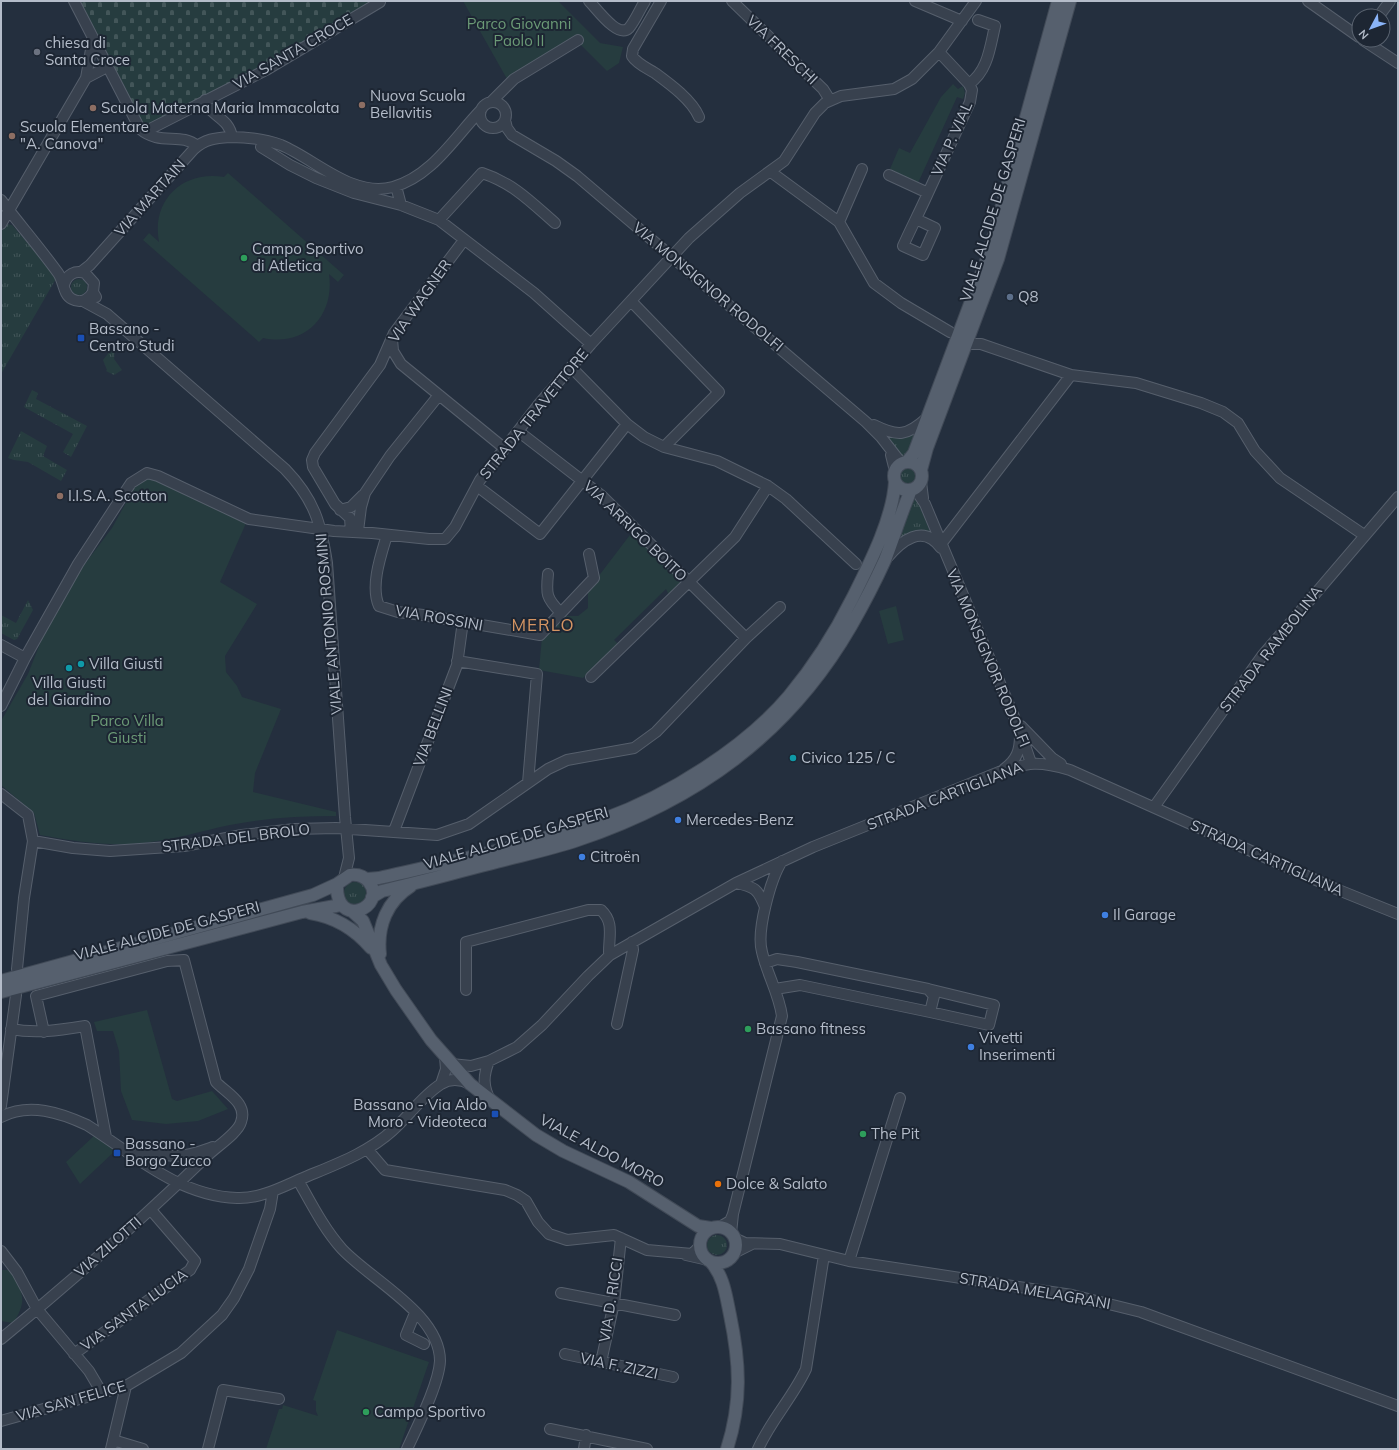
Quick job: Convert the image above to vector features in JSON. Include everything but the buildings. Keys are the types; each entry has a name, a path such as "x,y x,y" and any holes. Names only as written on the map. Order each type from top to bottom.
{"main road":[{"name":"VIALE ALCIDE DE GASPERI","path":"1,981 313,895 356,875 365,878 380,878 475,856 604,819 668,790 722,756 753,731 788,697 823,650 842,619 865,573 890,507 900,469 914,453 988,256 1058,1"},
{"name":"VIALE ALCIDE DE GASPERI","path":"1,992 302,912 347,908 360,910 382,891 576,841 635,819 673,800 713,776 760,740 797,702 830,659 851,626 884,562 917,483 927,448 998,259 1070,1"},
{"path":"915,464 917,483 900,487 900,469 915,464"},
{"path":"365,878 372,889 370,901"},
{"path":"341,881 337,897 347,908"},
{"path":"379,960 379,943 382,921 389,908 399,895 416,883"},
{"name":"VIALE ALDO MORO","path":"367,930 370,901"},
{"name":"VIALE ALDO MORO","path":"347,908 363,921 379,960 412,1013 448,1060 470,1084 536,1135 564,1152 629,1182 698,1226 716,1228 732,1236 735,1245 726,1278 726,1294"},
{"path":"302,912 327,916 343,924 362,937 379,960"},
{"name":"VIALE ALDO MORO","path":"677,1214 700,1244 704,1256 722,1281 726,1294 736,1346 739,1375 737,1405 727,1449"},
{"path":"700,1244 706,1231 716,1228"},
{"path":"709,1261 719,1263 732,1255"}],"street":[{"path":"74,1 140,129 155,138 188,140 197,146 210,139 232,137 271,142 291,150 350,182 364,187 380,188 396,186 426,170 481,110 514,79 578,40"},
{"path":"589,1 619,32 629,28 645,1"},
{"path":"661,1 633,49 632,56 637,62 654,72 673,88 696,111 699,118"},
{"name":"VIA FRESCHI","path":"732,1 823,89 830,100"},
{"path":"915,1 962,21"},
{"name":"STRADA TRAVETTORE","path":"1,706 25,658 78,564 131,482 147,473 158,476 249,519 322,529 429,539 445,538 455,527 490,465 571,367 689,238 722,207 784,161 815,113 830,100 847,95 884,92 901,86 918,74 939,52 976,1"},
{"path":"1308,1 1351,32"},
{"name":"VIA SANTA CROCE","path":"152,128 266,70 380,2"},
{"name":"VIA P. VIAL","path":"969,84 977,79 985,66 995,26 978,20"},
{"path":"1,224 86,78 93,38"},
{"path":"1375,48 1398,63"},
{"name":"VIA P. VIAL","path":"916,219 970,102 972,90 969,84 939,52"},
{"path":"86,78 107,67"},
{"name":"VIA MONSIGNOR RODOLFI","path":"507,86 504,109 505,120 507,128 518,139"},
{"path":"205,100 207,106 229,125 232,137"},
{"path":"491,102 499,103 504,109"},
{"path":"481,110 480,119 491,127 505,120"},
{"name":"VIA MONSIGNOR RODOLFI","path":"466,126 479,125 491,127 518,139 556,161 577,176 866,422 889,447 900,469"},
{"name":"VIA MARTAIN","path":"77,272 90,265 197,146"},
{"path":"261,147 290,165 320,180 362,195 401,205 439,220 534,293 592,344"},
{"path":"320,180 319,174 321,167"},
{"path":"839,222 862,169"},
{"path":"771,172 839,222 874,283 901,303 950,332"},
{"path":"439,220 482,173 505,182 523,194 555,222"},
{"name":"VIA P. VIAL","path":"889,175 928,193"},
{"path":"396,186 401,205"},
{"name":"VIALE ANTONIO ROSMINI","path":"1,200 49,260 62,279 68,296 78,301 83,301 107,314 292,476 310,502 322,529 327,562 349,858 348,867 341,881"},
{"name":"VIA WAGNER","path":"355,532 350,518 340,510 313,467 312,460 315,453 380,365 391,338 464,240"},
{"name":"VIA MARTAIN","path":"94,287 96,269 102,251"},
{"name":"VIALE ANTONIO ROSMINI","path":"49,260 77,272 89,275 107,314"},
{"path":"64,285 68,276 77,272"},
{"path":"83,301 94,287"},
{"path":"631,301 719,392 664,447"},
{"path":"391,338 393,351 401,364 504,448"},
{"path":"967,344 981,344 1071,375 1136,383 1201,403 1223,412 1238,423 1255,451 1280,478 1364,535"},
{"name":"VIA WAGNER","path":"380,365 390,362 401,364"},
{"path":"571,367 627,424 644,437 664,447 717,461 768,486 786,499 856,564"},
{"path":"942,548 1071,375"},
{"path":"340,510 351,507 365,493 390,456 439,395"},
{"path":"866,422 884,430 906,433 915,429 928,416"},
{"path":"477,486 540,534 627,424"},
{"name":"VIA ARRIGO BOITO","path":"518,431 602,496 746,638"},
{"name":"VIA MONSIGNOR RODOLFI","path":"917,483 942,548 1020,731 1031,763"},
{"path":"591,677 735,537 768,486"},
{"path":"355,532 365,493"},
{"name":"STRADA RAMBOLINA","path":"1154,807 1262,656 1398,497"},
{"name":"VIA ROSSINI","path":"387,535 377,568 376,581 379,606 398,612 463,621 540,635 594,578 589,554"},
{"name":"VIA MONSIGNOR RODOLFI","path":"884,562 898,545 911,537 922,536 929,538 942,548"},
{"path":"548,574 546,593 550,602 561,613"},
{"name":"STRADA DEL BROLO","path":"33,841 110,852 184,846 242,835 295,829 346,828 437,834 453,830 469,824 548,769 567,760 634,748 651,736 746,638 780,607"},
{"name":"VIA BELLINI","path":"394,831 457,661 463,621"},
{"path":"1,645 25,658"},
{"path":"457,661 537,674 528,783"},
{"path":"1015,719 1052,758 1070,770"},
{"path":"999,772 1011,764 1018,755 1020,746 1020,731"},
{"name":"STRADA CARTIGLIANA","path":"448,1060 471,1066 489,1061 517,1047 530,1037 588,976 610,956 736,883 782,861 999,772 1031,763 1052,765 1070,770 1102,786 1154,807 1336,889 1398,914"},
{"path":"1,794 28,815 33,841 24,898 17,969"},
{"path":"349,858 365,878"},
{"path":"765,892 782,861"},
{"path":"732,1236 733,1214 782,1016 779,998 774,989 761,950 766,907 765,892 758,872"},
{"path":"736,883 748,885 765,892"},
{"path":"466,990 466,942 588,910 601,910 608,917 610,927 608,952 610,956"},
{"path":"617,1024 633,950 632,942"},
{"path":"765,963 778,959 928,989 994,1005 989,1025 800,986 774,989"},
{"name":"VIA ZILOTTI","path":"1,1339 151,1210 217,1146 235,1131 241,1122 242,1111 233,1096 222,1090 216,1082 184,960 167,961 36,996 44,1032"},
{"path":"928,989 934,996 930,1012"},
{"path":"1,1106 7,1034 16,995"},
{"path":"7,1034 44,1032 85,1026 106,1137"},
{"path":"441,1084 448,1060"},
{"path":"489,1061 485,1071 484,1084 491,1101"},
{"path":"1,1117 20,1111 54,1112 71,1118 106,1137 132,1156 178,1184 211,1194 236,1198 250,1198 272,1191 367,1149 393,1131 421,1101 441,1084 456,1080 470,1084"},
{"path":"849,1261 900,1098"},
{"path":"132,1156 143,1152 178,1156 196,1153 217,1146"},
{"path":"367,1149 385,1170 505,1190 517,1195 526,1201 538,1222 549,1234 567,1240 614,1236 647,1250 682,1254 692,1254 700,1244"},
{"path":"298,1180 342,1248 355,1262 385,1284 427,1323 437,1341 440,1361 432,1390 407,1449"},
{"name":"VIA SAN FELICE","path":"1,1421 126,1386 157,1369 181,1353 222,1315 234,1298 249,1269 270,1209 272,1191"},
{"name":"VIA SANTA LUCIA","path":"74,1354 190,1270 195,1261 151,1210"},
{"path":"716,1228 730,1220 733,1214"},
{"name":"STRADA MELAGRANI","path":"732,1236 740,1242 753,1244 780,1244 849,1261 1072,1294 1141,1312 1398,1406"},
{"name":"VIA D. RICCI","path":"601,1362 614,1303 621,1238"},
{"name":"STRADA MELAGRANI","path":"732,1255 753,1244"},
{"path":"1,1251 17,1272 37,1309 89,1371 102,1393"},
{"path":"682,1254 709,1261"},
{"path":"758,1449 768,1429 800,1381 806,1369 824,1255"},
{"path":"561,1293 675,1315"},
{"path":"415,1313 406,1335 424,1344"},
{"name":"VIA F. ZIZZI","path":"565,1354 673,1377"},
{"path":"126,1386 112,1444 143,1449"},
{"path":"208,1449 223,1390 279,1399"},
{"path":"550,1429 646,1449"},
{"path":"584,1449 586,1436"}],"green space":[{"path":"79,1 373,1 290,54 145,127"},
{"name":"Parco Giovanni Paolo II","path":"463,1 558,1 600,43 623,47 619,63 607,71 573,37 507,79"},
{"path":"953,84 958,89 963,86 965,93 963,99 957,97 918,183 890,169 899,148 910,153 941,97"},
{"name":"Campo Sportivo di Atletica","path":"228,173 344,275 338,282 329,274 330,289 327,303 322,315 314,325 304,333 292,338 278,340 263,338 259,342 143,240 149,233 159,242 158,227 160,213 165,201 173,191 183,183 195,178 209,176 224,177"},
{"path":"6,224 12,225 57,277 1,374 1,229"},
{"path":"76,279 82,279 87,284 85,293 82,295 76,295 71,290 71,284"},
{"path":"114,346 114,359 122,370 114,375 106,371 107,370 103,360"},
{"path":"32,390 38,393 36,399 87,426 71,457 63,452 73,434 24,407"},
{"path":"918,430 907,459 901,459 893,443 885,433"},
{"path":"21,431 47,446 43,456 67,470 61,481 28,462 8,458"},
{"path":"905,468 911,468 916,473 914,482 911,484 905,484 900,479 900,473"},
{"name":"Parco Villa Giusti","path":"147,477 168,484 247,521 220,582 257,604 225,656 226,672 237,686 242,697 281,709 255,773 253,792 336,812 336,816 269,819 230,825 165,840 143,843 92,843 40,835 34,813 1,785 1,721 28,674 43,636 81,569 112,528 138,481"},
{"path":"914,498 919,504 932,537 899,540 911,500"},
{"path":"633,531 682,581 669,595 666,589 614,640 618,644 583,678 539,670 542,637 566,616 578,616 588,608 588,590"},
{"path":"28,600 33,610 17,639 14,640 1,633 1,615 16,623"},
{"path":"896,606 904,640 888,644 879,611"},
{"path":"355,882 363,885 366,893 363,901 355,904 347,901 344,893 347,885"},
{"path":"147,1010 172,1099 177,1101 212,1091 228,1109 198,1121 166,1124 132,1120 121,1091 119,1051 113,1031 97,1031 94,1022"},
{"path":"95,1135 116,1150 80,1184 66,1162"},
{"path":"717,1235 724,1238 727,1245 724,1252 717,1255 710,1252 707,1245 710,1238"},
{"path":"1,1270 9,1270 22,1295 21,1308 13,1323 1,1321"},
{"path":"337,1330 429,1362 399,1449 266,1449 279,1409 282,1409 283,1405 318,1416 316,1411 316,1401 313,1400"}],"place":[{"name":"chiesa di Santa Croce","path":"37,52"},
{"name":"Nuova Scuola Bellavitis","path":"362,105"},
{"name":"Scuola Materna Maria Immacolata","path":"93,108"},
{"name":"Scuola Elementare \"A. Canova\"","path":"12,136"},
{"name":"Campo Sportivo di Atletica","path":"244,258"},
{"name":"Q8","path":"1010,297"},
{"name":"Bassano - Centro Studi","path":"81,338"},
{"name":"I.I.S.A. Scotton","path":"60,496"},
{"name":"Villa Giusti","path":"81,664"},
{"name":"Villa Giusti del Giardino","path":"69,668"},
{"name":"Civico 125 / C","path":"793,758"},
{"name":"Mercedes-Benz","path":"678,820"},
{"name":"Citroën","path":"582,857"},
{"name":"Il Garage","path":"1105,915"},
{"name":"Bassano fitness","path":"748,1029"},
{"name":"Vivetti Inserimenti","path":"971,1047"},
{"name":"Bassano - Via Aldo Moro - Videoteca","path":"495,1114"},
{"name":"The Pit","path":"863,1134"},
{"name":"Bassano - Borgo Zucco","path":"117,1153"},
{"name":"Dolce & Salato","path":"718,1184"},
{"name":"Campo Sportivo","path":"366,1412"}],"district":[{"name":"MERLO","path":"543,625"}]}
